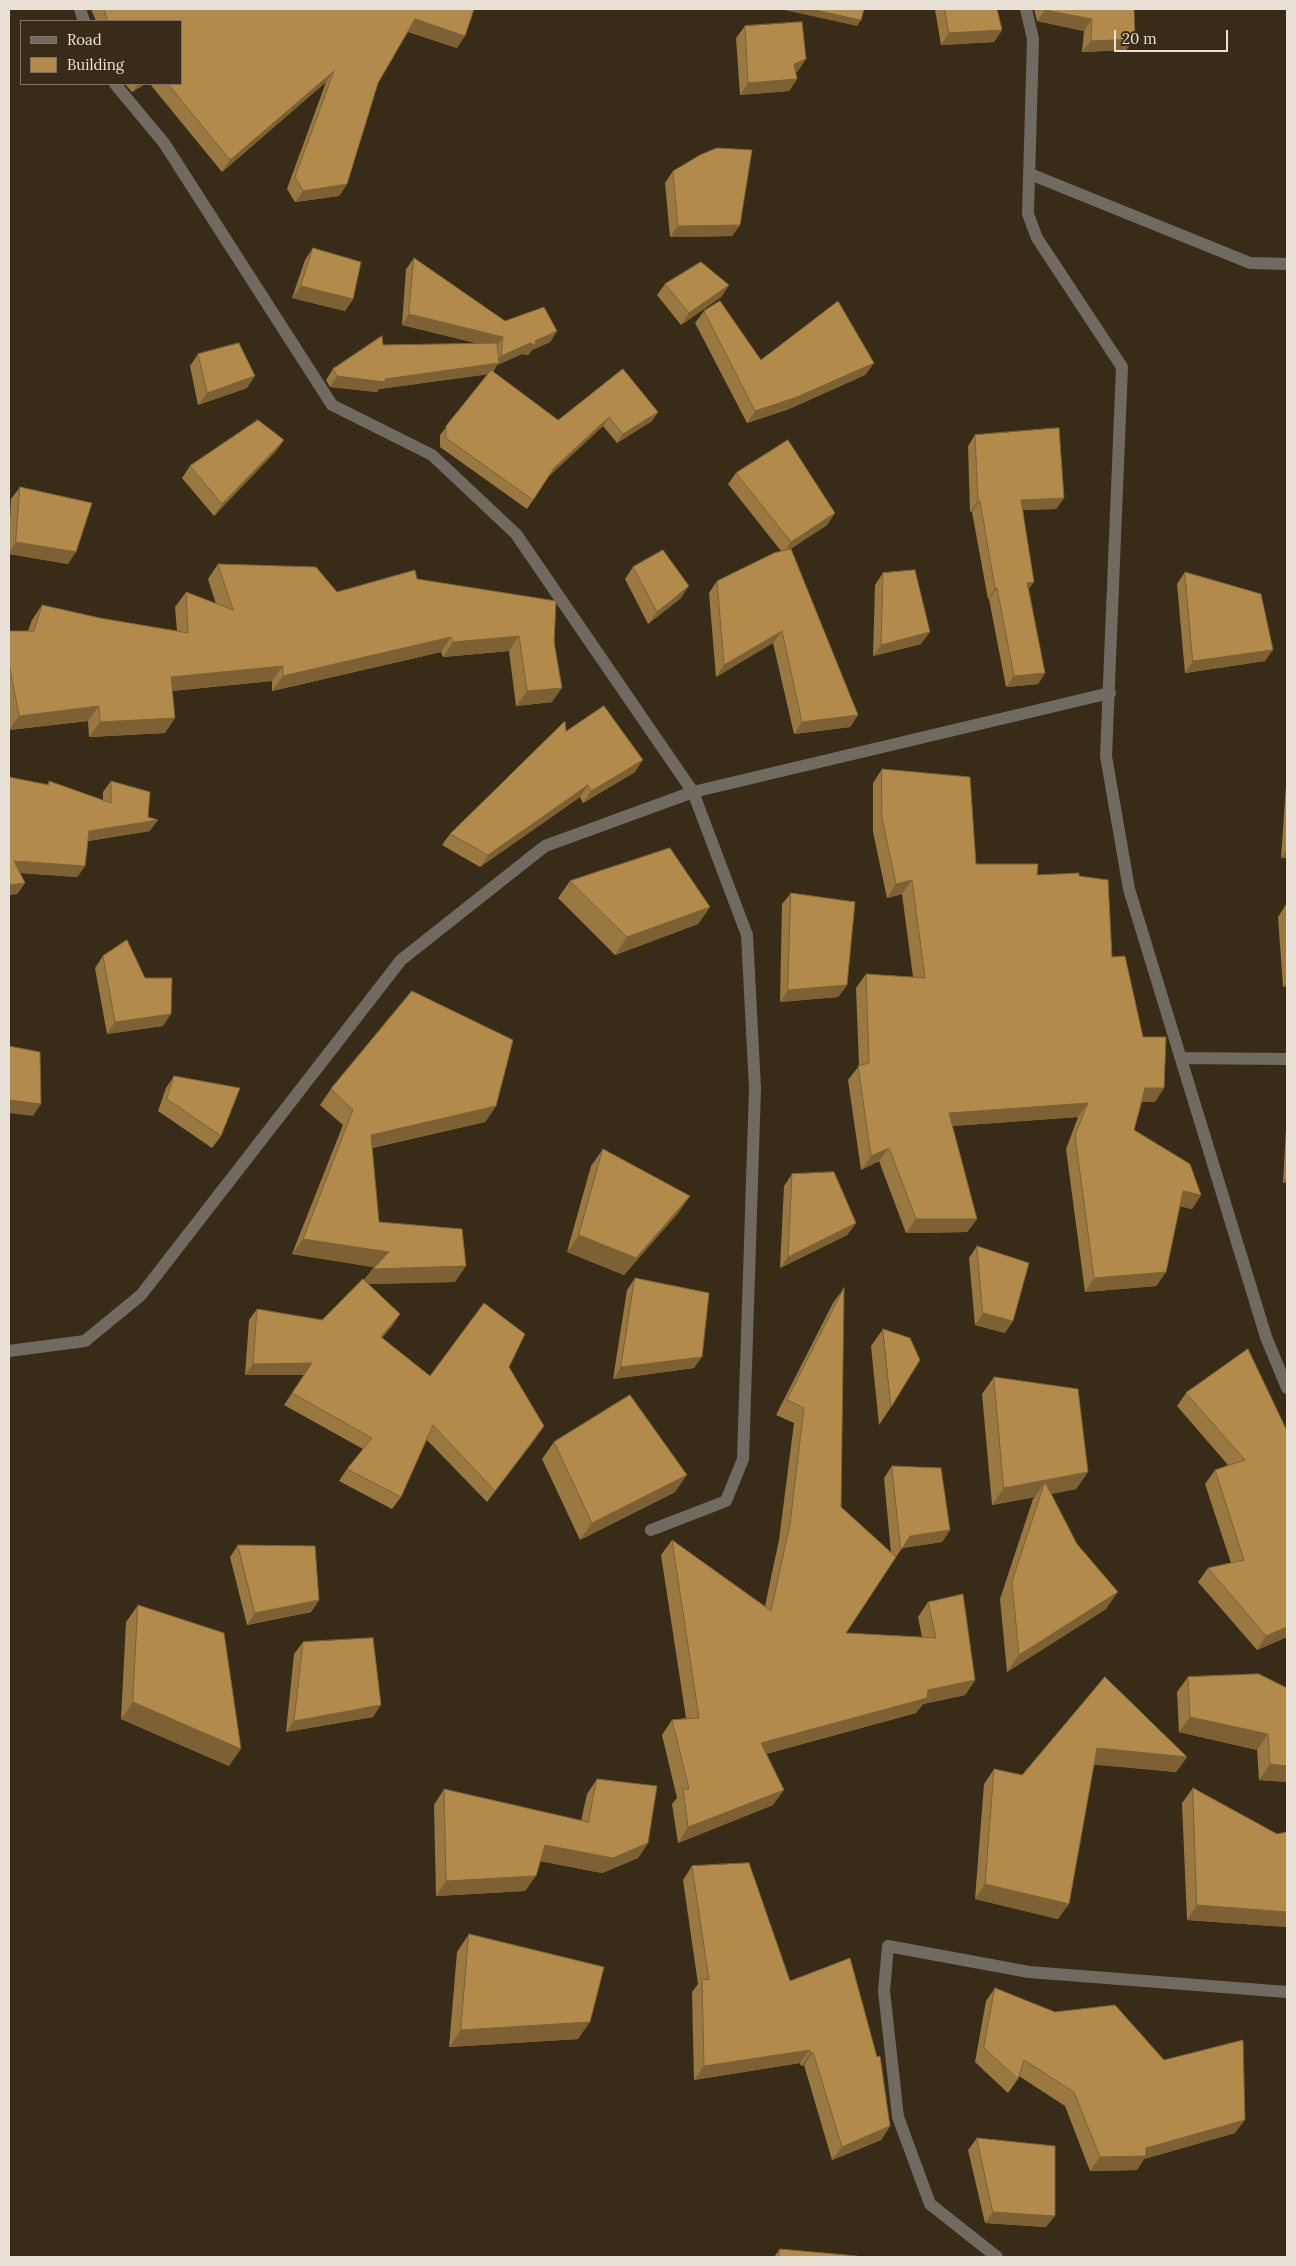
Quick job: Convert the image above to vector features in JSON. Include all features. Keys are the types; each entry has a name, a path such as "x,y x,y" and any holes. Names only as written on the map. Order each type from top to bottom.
{"street":[{"path":"1026,9 1033,39 1028,214 1037,238 1122,366 1106,756 1129,889 1266,1337 1287,1388"},
{"path":"116,85 164,143 332,404 432,455 516,534 692,792 747,935 755,1088 743,1459 726,1501 651,1530"},
{"path":"1030,174 1250,263 1287,264"},
{"path":"9,1351 85,1341 141,1295 401,960 545,846 692,792 1110,693"},
{"path":"1180,1058 1287,1059"},
{"path":"997,2257 930,2204 898,2117 884,1991 888,1946 1029,1972 1287,1992"}],"building":[{"path":"104,9 474,9 465,36 415,19 378,83 347,184 303,191 295,177 334,71 230,160 169,85 182,85 182,20 108,20"},
{"path":"811,9 864,9 861,20"},
{"path":"945,9 997,9 1002,30 949,33"},
{"path":"1045,9 1134,9 1135,39 1091,41 1092,19"},
{"path":"802,22 806,59 794,64 797,79 748,83 745,26"},
{"path":"717,148 752,150 740,225 678,226 673,171 700,155"},
{"path":"313,248 361,262 353,299 301,286"},
{"path":"414,258 505,321 544,307 557,331 535,341 536,345 530,343 501,356 503,337 409,314"},
{"path":"701,262 729,285 689,313 665,284"},
{"path":"720,301 761,360 838,301 874,363 797,397 755,411 704,311"},
{"path":"382,336 383,345 497,343 499,363 385,379 385,382 337,376 333,369"},
{"path":"239,343 255,376 207,393 198,354"},
{"path":"623,369 658,412 623,434 609,417 554,468 533,500 446,438 446,426 491,370 558,420"},
{"path":"258,420 284,440 222,504 190,466"},
{"path":"1059,428 1064,498 1021,500 1034,582 1027,583 1045,673 1014,676 997,588 995,588 980,501 978,501 975,435"},
{"path":"788,440 835,513 791,542 736,473"},
{"path":"20,487 92,503 76,552 16,542"},
{"path":"791,549 858,715 802,722 782,631 724,665 717,581 774,553"},
{"path":"663,550 689,586 657,612 633,567"},
{"path":"218,564 316,567 337,592 415,570 417,579 556,601 554,642 562,688 527,691 519,636 453,642 451,637 283,676 283,666 171,677 175,718 100,722 99,706 19,716 9,663 9,631 34,631 42,605 100,618 188,633 186,592 233,610"},
{"path":"915,570 930,632 881,645 883,573"},
{"path":"1185,572 1261,594 1273,650 1193,661"},
{"path":"604,706 643,760 591,791 588,785 488,855 450,834 565,721 566,731"},
{"path":"882,769 970,777 976,864 1038,864 1037,875 1079,873 1079,876 1108,880 1112,957 1125,956 1143,1037 1166,1037 1164,1088 1145,1088 1134,1130 1190,1164 1201,1195 1183,1191 1166,1272 1094,1278 1075,1135 1088,1103 949,1113 977,1219 916,1219 889,1148 871,1156 858,1066 869,1063 866,974 925,978 912,880 896,884 882,818"},
{"path":"9,777 49,785 49,781 111,803 111,781 150,792 148,817 158,820 89,831 85,866 14,861 25,883 9,885"},
{"path":"670,848 710,907 627,937 570,881"},
{"path":"791,893 855,902 847,985 788,990"},
{"path":"127,940 145,978 172,978 171,1014 115,1022 103,956"},
{"path":"412,991 513,1040 496,1106 371,1135 379,1222 462,1229 466,1266 373,1269 389,1252 303,1239 353,1110 331,1089"},
{"path":"9,1046 40,1052 41,1104 9,1100"},
{"path":"174,1076 240,1088 221,1136 167,1099"},
{"path":"603,1149 690,1196 636,1258 579,1235"},
{"path":"834,1172 856,1223 788,1257 792,1174"},
{"path":"977,1246 1029,1263 1013,1321 983,1313"},
{"path":"635,1278 709,1293 702,1357 621,1367"},
{"path":"363,1279 400,1314 381,1337 430,1376 484,1303 525,1334 509,1367 544,1426 495,1491 433,1425 401,1497 347,1469 372,1438 292,1393 312,1363 253,1364 257,1309 322,1320"},
{"path":"844,1288 841,1507 896,1557 846,1633 936,1638 928,1602 963,1594 975,1680 928,1690 927,1698 761,1743 784,1790 688,1827 683,1789 689,1789 672,1720 699,1718 672,1540 771,1611 790,1524 804,1408 787,1400"},
{"path":"883,1329 910,1338 920,1360 891,1407"},
{"path":"1248,1349 1287,1431 1287,1627 1266,1636 1208,1568 1244,1560 1215,1470 1245,1460 1186,1393"},
{"path":"994,1377 1078,1389 1088,1472 1004,1488"},
{"path":"630,1395 687,1475 592,1523 554,1442"},
{"path":"892,1466 941,1468 950,1530 910,1536 901,1550"},
{"path":"1045,1482 1077,1544 1118,1592 1019,1655 1012,1582"},
{"path":"238,1545 315,1546 319,1600 255,1613"},
{"path":"138,1605 224,1633 241,1749 133,1702"},
{"path":"373,1638 381,1705 294,1721 303,1642"},
{"path":"1259,1674 1287,1688 1287,1766 1270,1764 1268,1734 1190,1717 1188,1677"},
{"path":"1105,1677 1187,1757 1097,1748 1069,1904 985,1884 994,1769 1022,1775"},
{"path":"597,1779 657,1786 648,1843 613,1858 545,1845 536,1876 446,1881 444,1789 588,1822"},
{"path":"1193,1788 1277,1834 1287,1832 1287,1912 1197,1905"},
{"path":"749,1863 790,1981 850,1958 877,2057 880,2056 890,2126 842,2147 813,2052 810,2053 810,2050 704,2066 702,1979 709,1980 692,1866"},
{"path":"469,1934 604,1967 590,2022 461,2030"},
{"path":"995,1988 1055,2012 1115,2005 1164,2060 1243,2040 1245,2120 1146,2148 1146,2156 1100,2157 1074,2092 1024,2060 1018,2079 984,2048"},
{"path":"977,2138 1055,2146 1055,2216 993,2212"},
{"path":"780,2249 857,2256 858,2257 779,2257"}]}
